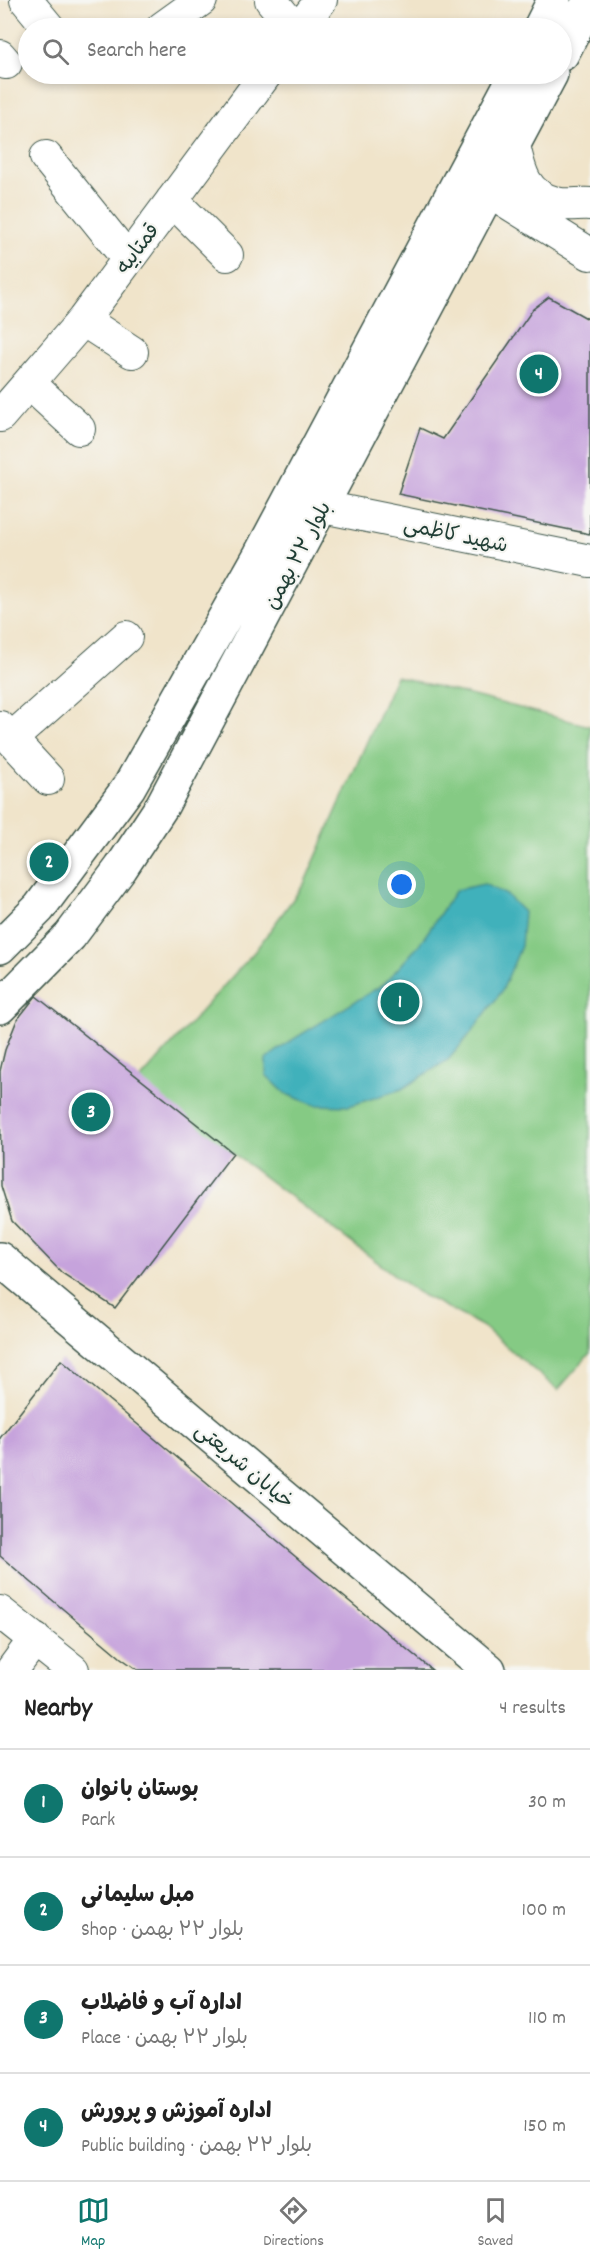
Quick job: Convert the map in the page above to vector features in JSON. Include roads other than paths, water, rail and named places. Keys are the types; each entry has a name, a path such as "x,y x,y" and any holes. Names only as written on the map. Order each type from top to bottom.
{"main road":[{"path":"545,18 554,0"},
{"path":"572,34 590,0"},
{"name":"بلوار ۲۲ بهمن","path":"0,1007 70,936 121,868 162,806 323,507 476,185 512,84"},
{"name":"بلوار ۲۲ بهمن","path":"0,947 39,908 129,787 260,555 476,185 514,145 546,84"},
{"name":"خیابان شریعتی","path":"0,1259 489,1670"}],"street":[{"path":"26,0 41,18"},
{"path":"176,18 201,0"},
{"path":"272,0 286,18"},
{"path":"308,18 321,0"},
{"name":"قمتابیه","path":"0,416 83,320 259,84"},
{"path":"514,145 519,172 531,191 557,203 590,205"},
{"path":"46,157 128,259"},
{"path":"476,185 590,254"},
{"path":"172,200 227,255"},
{"path":"553,231 590,205"},
{"path":"83,320 132,352"},
{"path":"29,383 79,429"},
{"name":"شهید کاظمی","path":"323,507 590,561"},
{"path":"48,779 6,733 126,637"},
{"path":"0,1612 73,1670"},
{"path":"12,1670 35,1639"}],"water":[{"path":"484,884 507,895 524,912 521,946 502,991 448,1060 402,1089 349,1106 315,1105 286,1094 266,1075 266,1059 292,1040 384,984 419,945 456,890"}],"place":[{"name":"اداره آموزش و پرورش","path":"539,374"},
{"name":"مبل سلیمانی","path":"49,862"},
{"name":"بوستان بانوان","path":"400,1002"},
{"name":"اداره آب و فاضلاب","path":"91,1112"}]}
